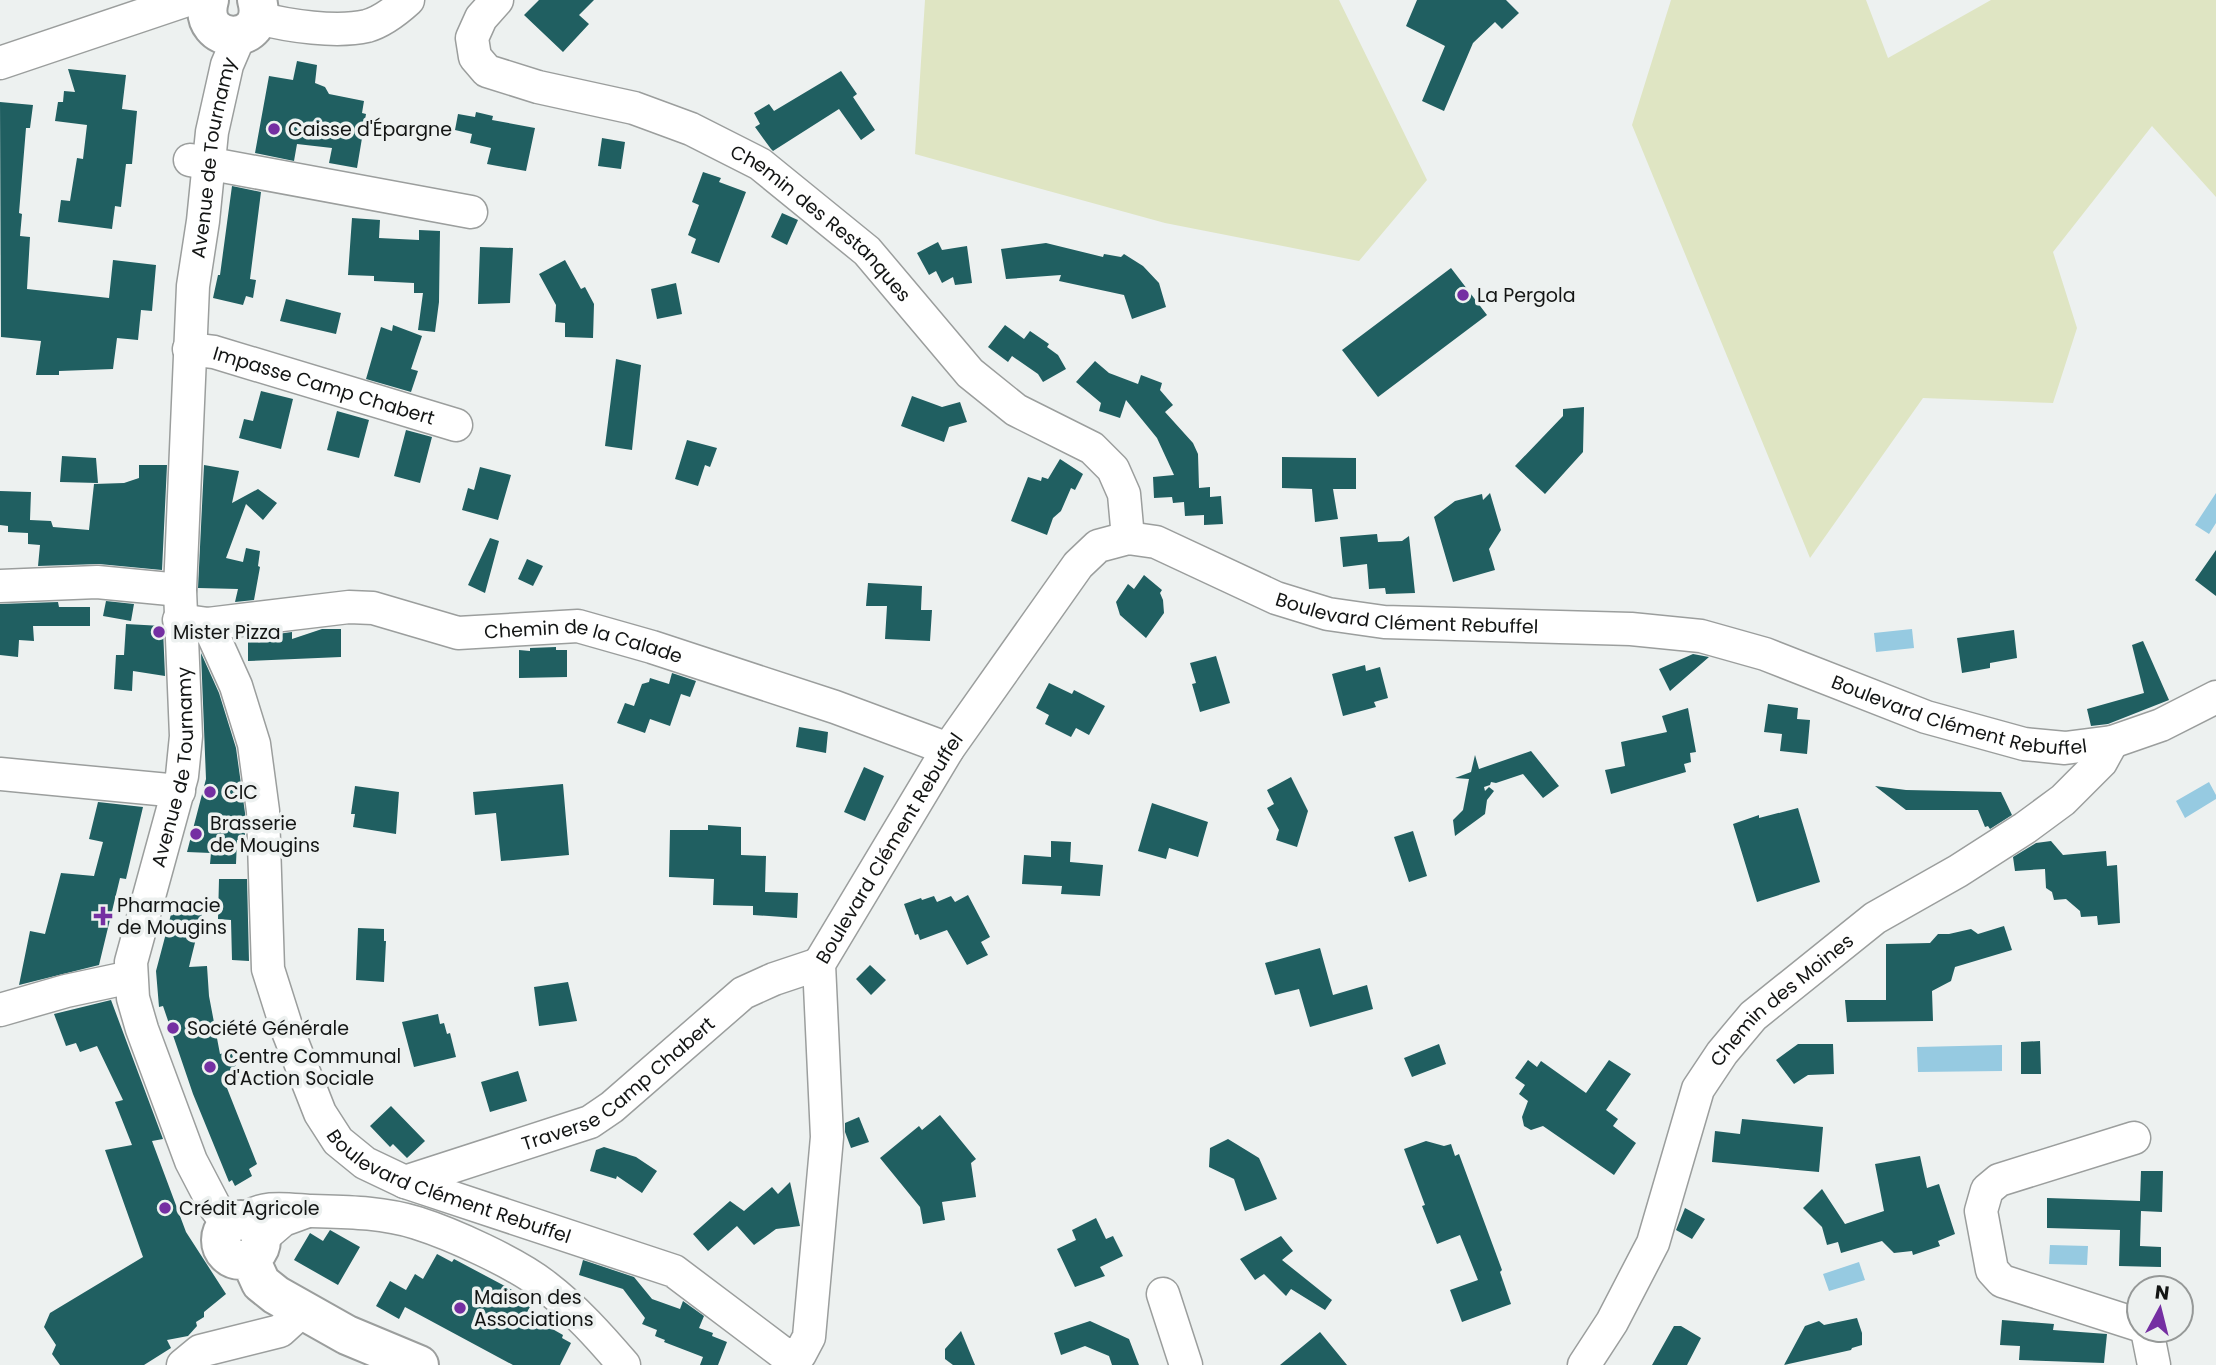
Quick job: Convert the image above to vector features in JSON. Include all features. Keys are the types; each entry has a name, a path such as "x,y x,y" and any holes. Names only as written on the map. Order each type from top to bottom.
{"main road":[{"path":"246,1235 261,1283 302,1311 347,1335 419,1365"}],"street":[{"path":"0,63 149,12 226,15 340,29 368,25 397,10 408,0"},
{"name":"Chemin des Restanques","path":"497,0 481,18 472,38 475,57 486,71 634,108 691,130 760,164 867,251 970,373 1016,410 1092,448 1113,469 1124,494 1128,538"},
{"name":"Avenue de Tournamy","path":"226,15 236,44 227,65 212,132 199,162 203,221 193,286 189,349 186,736 180,791 135,943 131,977 133,998 142,1029 191,1161 215,1207 246,1235"},
{"path":"199,162 471,212"},
{"name":"Impasse Camp Chabert","path":"189,349 214,352 456,425"},
{"name":"Boulevard Clément Rebuffel","path":"189,611 236,685 254,744 263,811 268,969 286,1029 320,1114 338,1141 365,1163 405,1182 674,1272 784,1354 800,1354 809,1338 827,1137 819,964 948,749 1078,565 1098,546 1128,538 1156,542 1276,598 1328,614 1384,622 1631,629 1701,636 1765,654 1926,717 2024,744 2065,748 2112,742 2161,725 2216,697"},
{"name":"Chemin de la Calade","path":"0,586 97,582 189,611 373,608 458,633 578,626 652,646 948,749"},
{"name":"Chemin des Moines","path":"1584,1365 1612,1322 1653,1243 1698,1088 1722,1053 1753,1016 1875,918 1958,871 2063,800 2101,762 2112,742"},
{"path":"0,774 180,791"},
{"name":"Traverse Camp Chabert","path":"405,1182 590,1122 612,1107 743,993 819,964"},
{"path":"0,1010 66,990 131,977"},
{"path":"2125,1321 2002,1281 1992,1270 1981,1211 1987,1190 1999,1180 2134,1138"},
{"path":"246,1235 308,1211 361,1213 416,1223 500,1259 544,1285 591,1327 624,1365"},
{"path":"1163,1294 1186,1365"},
{"path":"183,1365 200,1350 279,1331 302,1311"},
{"path":"2150,1344 2154,1365"}],"green space":[{"path":"925,0 1339,0 1427,180 1359,261 1165,223 915,154"},
{"path":"1671,0 1866,0 1888,58 1991,0 2216,0 2216,197 2152,126 2053,252 2077,328 2053,403 1923,398 1810,558 1632,125"}],"water":[{"path":"2216,493 2216,523 2209,534 2195,525"},
{"path":"1912,629 1914,648 1876,652 1874,633"},
{"path":"2209,782 2216,799 2185,818 2176,801"},
{"path":"2002,1045 2002,1071 1918,1072 1917,1047"},
{"path":"2050,1245 2088,1246 2087,1265 2049,1264"},
{"path":"1859,1262 1865,1280 1829,1291 1823,1274"}],"building":[{"path":"539,0 594,0 579,15 589,24 563,52 524,15"},
{"path":"1417,0 1506,0 1519,13 1502,29 1495,22 1473,43 1444,111 1422,101 1445,46 1406,26"},
{"path":"297,61 317,65 315,83 325,87 329,94 364,101 362,113 366,114 357,168 329,163 332,148 297,144 294,161 255,153 269,76 293,80"},
{"path":"68,69 126,75 122,109 137,111 132,164 126,164 121,207 115,206 112,229 58,222 61,200 70,201 77,158 83,159 87,125 55,121 58,102 63,102 64,91 75,92"},
{"path":"841,71 857,94 853,97 875,130 861,140 839,109 773,151 755,127 760,124 754,113 769,104 774,111"},
{"path":"0,102 33,105 30,128 26,128 19,213 22,214 20,236 30,237 27,289 109,298 113,260 156,265 152,311 141,310 138,340 117,338 113,369 59,371 59,375 36,375 41,341 1,337"},
{"path":"476,112 493,116 492,120 535,128 526,171 487,164 491,148 470,143 472,134 455,130 458,114 475,117"},
{"path":"602,138 625,142 621,169 598,166"},
{"path":"703,172 721,178 719,182 746,192 719,263 691,253 696,239 688,235 699,205 692,202"},
{"path":"232,186 261,192 250,279 256,280 253,298 246,296 243,305 213,298 220,275"},
{"path":"782,213 798,220 787,245 771,237"},
{"path":"352,218 380,220 379,238 419,240 419,230 440,231 439,302 435,332 418,330 423,293 414,293 414,283 374,281 374,276 348,275"},
{"path":"938,242 942,250 967,246 972,283 955,285 953,277 942,283 936,271 929,275 917,253"},
{"path":"1046,243 1103,257 1104,254 1121,257 1124,254 1143,266 1159,283 1166,307 1132,319 1124,295 1059,281 1061,275 1006,279 1001,249"},
{"path":"480,247 513,248 510,303 478,304"},
{"path":"565,260 581,289 585,287 594,304 593,338 565,337 565,323 555,322 556,305 539,274"},
{"path":"1451,268 1487,315 1378,397 1342,350"},
{"path":"676,283 682,314 657,319 651,289"},
{"path":"286,299 341,313 336,334 280,321"},
{"path":"393,325 422,336 411,369 418,371 411,392 366,379 381,327 392,331"},
{"path":"1005,325 1024,339 1030,331 1049,344 1047,347 1058,355 1066,369 1043,382 1038,374 1012,356 1008,362 988,347"},
{"path":"616,359 641,365 632,450 605,446"},
{"path":"1095,361 1109,373 1138,384 1141,375 1162,383 1160,390 1173,405 1165,412 1193,443 1198,454 1199,488 1210,487 1210,497 1221,496 1223,524 1204,525 1204,515 1185,516 1184,502 1173,503 1172,497 1154,498 1153,477 1174,475 1157,438 1126,400 1120,418 1099,411 1101,403 1076,382"},
{"path":"261,391 293,399 281,449 239,438 244,419 253,421"},
{"path":"912,396 942,407 960,402 967,422 949,427 944,442 901,426"},
{"path":"1584,407 1583,452 1545,494 1515,466 1563,416 1563,409"},
{"path":"337,411 369,420 359,458 327,450"},
{"path":"406,430 432,437 420,483 394,476"},
{"path":"687,440 717,448 710,467 705,465 698,486 675,479"},
{"path":"62,456 96,458 98,483 60,482"},
{"path":"1282,457 1356,458 1356,489 1333,489 1338,519 1315,522 1312,489 1282,488"},
{"path":"1060,459 1083,474 1075,490 1071,488 1061,511 1053,518 1047,535 1011,521 1028,477 1041,481 1042,477 1048,479"},
{"path":"139,465 167,465 162,570 99,564 38,566 40,545 28,544 28,533 8,532 8,526 0,525 0,491 31,492 30,520 51,521 53,527 89,530 94,484 124,483 139,478"},
{"path":"204,465 239,471 232,503 258,489 277,503 263,520 246,504 226,558 243,562 246,548 260,551 254,600 235,602 238,589 198,588"},
{"path":"480,467 511,475 498,520 462,510 468,488 474,490"},
{"path":"1490,493 1501,530 1489,549 1495,570 1453,582 1434,517 1455,501 1482,494 1483,500"},
{"path":"1377,534 1378,542 1402,541 1409,536 1415,593 1386,594 1385,588 1369,589 1367,564 1343,567 1340,537"},
{"path":"490,538 499,541 485,593 468,585"},
{"path":"2216,550 2216,596 2195,580"},
{"path":"527,559 543,566 533,586 518,579"},
{"path":"1144,575 1162,590 1160,593 1164,613 1146,638 1120,615 1116,602 1128,584 1134,589"},
{"path":"868,583 922,586 921,610 932,610 930,641 885,639 887,606 866,606"},
{"path":"106,601 134,604 131,621 103,616"},
{"path":"58,602 59,607 90,607 90,626 33,626 34,641 19,640 18,657 0,655 0,604"},
{"path":"126,624 162,626 163,629 165,676 133,671 132,691 114,689 116,655 124,655"},
{"path":"322,629 341,629 341,657 248,661 248,638 292,632 292,639"},
{"path":"2014,630 2017,658 1990,663 1990,668 1962,673 1957,638"},
{"path":"2143,641 2169,700 2108,724 2091,726 2087,709 2144,693 2132,645"},
{"path":"556,647 556,650 567,650 567,677 519,678 519,650"},
{"path":"201,653 219,693 236,748 245,813 245,837 239,836 237,840 236,864 210,864 211,853 187,852 206,779"},
{"path":"1693,654 1709,657 1670,691 1659,669"},
{"path":"1216,656 1230,703 1200,712 1192,684 1196,683 1190,663"},
{"path":"1365,665 1366,671 1380,667 1388,698 1374,702 1376,707 1343,716 1332,674"},
{"path":"672,673 696,681 690,697 681,694 670,726 650,719 645,733 617,723 625,703 634,706 642,684 649,682 650,678 669,684"},
{"path":"1049,683 1072,694 1074,690 1105,706 1089,735 1076,728 1071,737 1045,724 1049,715 1036,708"},
{"path":"1768,704 1798,708 1797,719 1810,720 1807,754 1780,751 1782,734 1764,732"},
{"path":"1688,708 1696,752 1690,753 1691,762 1684,764 1686,772 1611,794 1605,770 1625,766 1621,742 1667,732 1662,716"},
{"path":"799,727 828,732 826,753 796,747"},
{"path":"1531,751 1559,786 1543,798 1523,774 1496,783 1491,782 1484,787 1485,791 1489,787 1494,791 1487,800 1485,814 1455,836 1453,820 1463,810 1469,779 1455,778 1471,772 1475,755 1479,769"},
{"path":"864,767 884,776 865,821 844,812"},
{"path":"1291,777 1308,811 1297,847 1276,840 1279,830 1267,808 1274,804 1267,790"},
{"path":"563,784 569,855 501,861 496,813 475,815 473,792"},
{"path":"355,786 399,792 396,834 353,827 355,814 351,814"},
{"path":"1875,786 1906,790 2001,792 2012,815 1990,829 1985,827 1978,810 1906,810"},
{"path":"98,802 143,807 126,879 120,878 99,965 19,985 30,931 45,934 61,873 94,876 103,842 89,839"},
{"path":"1152,803 1208,822 1198,857 1169,848 1166,859 1138,851"},
{"path":"1798,808 1820,882 1757,902 1733,824 1759,815 1759,818"},
{"path":"708,825 741,827 741,855 766,856 765,892 798,893 797,918 753,915 753,906 713,905 714,879 669,877 670,830 708,830"},
{"path":"1413,831 1427,876 1409,882 1394,837"},
{"path":"1051,841 1071,842 1070,862 1103,865 1100,896 1061,894 1062,886 1022,884 1024,855 1051,857"},
{"path":"2051,841 2063,855 2106,851 2107,866 2117,865 2120,923 2098,925 2097,916 2081,917 2080,911 2066,899 2054,900 2052,892 2046,888 2045,869 2015,871 2013,857 2036,843"},
{"path":"219,879 247,879 249,961 232,960 231,920 218,919"},
{"path":"968,895 990,937 981,942 988,955 967,965 947,930 920,940 918,934 915,935 904,904 934,896 937,902 951,896 955,902"},
{"path":"174,903 203,910 189,967 207,966 209,996 220,1054 231,1051 240,1079 225,1083 257,1164 249,1169 252,1176 235,1186 232,1180 229,1182 193,1094 163,1006 159,1007 156,971"},
{"path":"2004,926 2012,950 1955,967 1951,981 1932,991 1933,1021 1847,1022 1845,1000 1886,1000 1886,944 1930,943 1938,934 1971,929 1978,934"},
{"path":"358,928 384,929 384,982 356,980"},
{"path":"1320,948 1333,995 1367,985 1373,1009 1310,1027 1299,989 1275,995 1265,963"},
{"path":"870,965 886,980 871,995 856,979"},
{"path":"568,982 577,1021 539,1026 534,987"},
{"path":"111,1000 163,1139 152,1141 186,1232 226,1294 204,1312 204,1317 196,1322 197,1326 188,1336 167,1340 171,1348 144,1365 60,1365 52,1354 56,1345 44,1327 50,1313 143,1257 105,1150 132,1145 115,1102 123,1100 97,1046 80,1052 76,1043 66,1046 54,1014"},
{"path":"438,1014 440,1024 444,1023 447,1034 450,1033 456,1057 414,1067 402,1022"},
{"path":"2040,1041 2041,1074 2021,1074 2021,1042"},
{"path":"1439,1044 1446,1064 1412,1077 1404,1058"},
{"path":"1798,1044 1833,1044 1834,1074 1808,1075 1794,1084 1776,1060"},
{"path":"1528,1060 1537,1067 1541,1061 1586,1093 1609,1060 1631,1074 1606,1110 1618,1119 1613,1126 1636,1143 1614,1175 1543,1126 1531,1130 1524,1126 1522,1117 1528,1101 1519,1094 1525,1085 1515,1078"},
{"path":"518,1071 527,1101 490,1112 481,1082"},
{"path":"391,1106 425,1141 407,1158 393,1144 390,1147 370,1126"},
{"path":"940,1115 976,1159 971,1163 976,1197 942,1202 945,1220 923,1224 920,1207 880,1158 919,1126 922,1130"},
{"path":"859,1117 869,1142 851,1148 845,1132 845,1123"},
{"path":"1742,1119 1823,1127 1819,1172 1712,1162 1715,1131 1740,1134"},
{"path":"1228,1139 1259,1158 1277,1199 1245,1211 1234,1179 1209,1167 1210,1148"},
{"path":"1426,1141 1444,1146 1451,1144 1455,1156 1459,1154 1502,1270 1500,1272 1511,1304 1462,1322 1450,1290 1478,1280 1460,1235 1437,1244 1422,1206 1425,1205 1404,1149"},
{"path":"604,1147 636,1157 657,1171 642,1193 617,1176 616,1179 590,1171 596,1150"},
{"path":"1920,1156 1927,1188 1939,1184 1955,1234 1938,1241 1940,1246 1913,1255 1912,1251 1894,1253 1882,1241 1841,1253 1838,1242 1827,1245 1822,1227 1803,1208 1822,1189 1845,1224 1884,1211 1875,1164"},
{"path":"2141,1171 2163,1171 2162,1212 2141,1211 2140,1246 2161,1247 2161,1267 2119,1266 2120,1230 2047,1228 2047,1198 2140,1201"},
{"path":"790,1182 800,1226 776,1229 754,1245 737,1226 708,1251 693,1234 730,1201 744,1211 772,1187 778,1194"},
{"path":"1685,1208 1705,1219 1692,1239 1676,1230"},
{"path":"1096,1218 1106,1239 1113,1236 1123,1256 1100,1267 1105,1276 1075,1287 1057,1249 1076,1240 1072,1230"},
{"path":"330,1230 360,1247 338,1285 294,1260 310,1233 323,1241"},
{"path":"1281,1236 1293,1251 1282,1260 1332,1300 1325,1310 1291,1289 1286,1296 1264,1274 1255,1280 1240,1259"},
{"path":"437,1254 452,1262 454,1259 518,1293 516,1297 531,1305 526,1314 563,1335 562,1338 571,1343 560,1365 513,1365 405,1307 399,1319 376,1306 390,1281 406,1290 415,1274 423,1279"},
{"path":"583,1260 634,1277 652,1299 680,1309 683,1301 704,1316 699,1328 727,1342 718,1365 700,1365 703,1357 655,1336 657,1330 642,1324 645,1318 623,1289 579,1275"},
{"path":"1857,1318 1862,1333 1862,1345 1851,1350 1784,1365 1805,1326 1819,1321 1824,1325"},
{"path":"2002,1320 2054,1324 2053,1330 2107,1334 2104,1363 2019,1360 2020,1346 2000,1345"},
{"path":"1090,1321 1129,1339 1139,1365 1112,1365 1109,1356 1085,1346 1061,1355 1054,1333"},
{"path":"1674,1326 1681,1326 1701,1338 1687,1365 1652,1365"},
{"path":"961,1331 975,1365 953,1365 945,1359 945,1349"},
{"path":"1320,1332 1347,1365 1280,1365"}],"place":[{"name":"Caisse d'Épargne","path":"274,129"},
{"name":"La Pergola","path":"1463,295"},
{"name":"Mister Pizza","path":"159,632"},
{"name":"CIC","path":"210,792"},
{"name":"Brasserie de Mougins","path":"196,834"},
{"name":"Pharmacie de Mougins","path":"103,916"},
{"name":"Société Générale","path":"173,1028"},
{"name":"Centre Communal d'Action Sociale","path":"210,1067"},
{"name":"Crédit Agricole","path":"165,1208"},
{"name":"Maison des Associations","path":"460,1308"}]}
